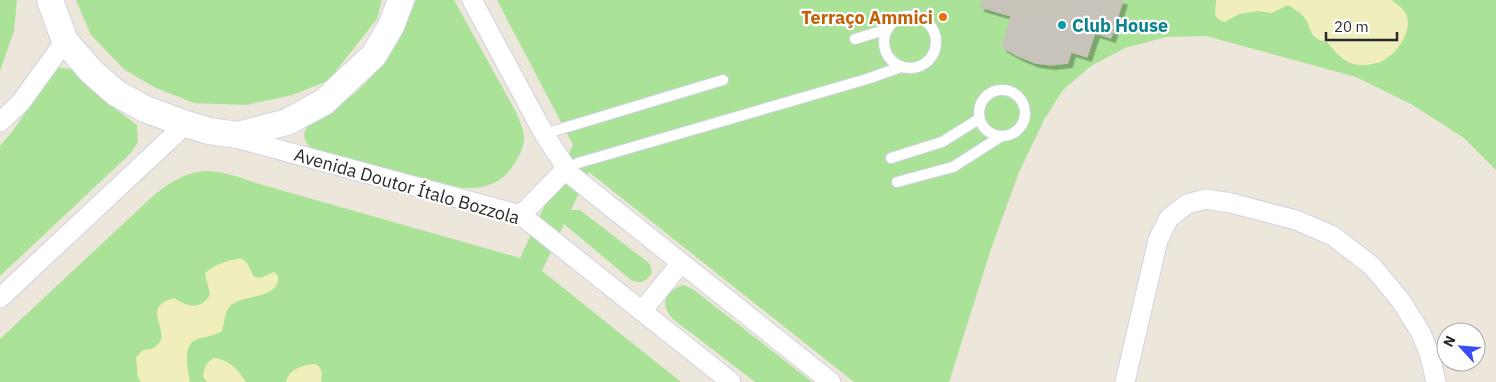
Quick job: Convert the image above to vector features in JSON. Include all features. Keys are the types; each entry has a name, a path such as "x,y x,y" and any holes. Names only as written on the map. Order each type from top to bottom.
{"main road":[{"path":"50,0 65,41 91,71 116,93 145,109 198,128 238,135 287,122 324,102 374,55 391,26 402,0"}],"street":[{"path":"472,0 544,134 571,176 831,382"},
{"path":"0,122 21,102 65,41"},
{"path":"0,298 198,128"},
{"name":"Avenida Doutor Ítalo Bozzola","path":"198,128 521,216 732,382"},
{"path":"521,216 566,169"},
{"path":"1125,382 1158,240 1169,218 1187,204 1206,199 1231,203 1296,220 1333,236 1372,266 1401,301 1421,333 1430,356 1436,382"},
{"path":"642,311 681,263"}],"lane":[{"path":"566,169 578,163 858,82 901,67 911,68 920,66 928,61 934,53 936,44 932,28 919,18 903,17 895,21 888,29 885,37 884,46 888,55 893,62 901,67"},
{"path":"854,39 888,29"},
{"path":"544,134 723,80"},
{"path":"1004,89 1012,92 1024,104 1026,114 1023,123 1017,131 1009,136 1000,137 990,134 983,128 979,119 978,109 982,100 988,93 996,90 1004,89"},
{"path":"891,158 942,142 979,119"},
{"path":"898,182 953,167 1000,137"}],"green space":[{"path":"0,0 17,0 14,31 0,71"},
{"path":"76,0 382,0 377,19 328,81 292,95 246,105 194,103 156,88 125,70 91,35"},
{"path":"416,0 454,0 516,112 524,138 520,154 501,179 488,185 462,188 315,151 306,142 304,136 309,125 350,97 372,77 397,41"},
{"path":"497,0 1496,0 1496,170 1464,138 1411,104 1356,77 1206,36 1166,37 1125,48 1091,66 1063,90 1045,118 1019,172 991,249 949,382 854,382 589,172 571,210 580,210 650,264 652,272 643,281 631,280 564,224 542,271 681,382 0,382 0,339 153,196 180,178 191,174 214,172 226,174 520,258 573,145"},
{"path":"57,67 70,69 105,101 137,125 138,142 131,153 0,276 0,146 12,132"},
{"path":"684,285 694,290 812,382 755,382 673,319 666,308 666,298 672,290"}],"sand":[{"path":"1216,0 1392,0 1405,12 1408,24 1407,31 1400,45 1383,61 1374,64 1356,65 1342,58 1327,42 1316,38 1304,17 1288,5 1271,13 1258,11 1239,14 1225,22 1219,20 1215,15"},
{"path":"241,258 247,263 254,277 260,278 274,272 278,276 277,284 267,293 244,299 231,305 226,314 222,331 191,343 187,353 190,382 141,382 138,378 136,357 143,350 154,347 162,338 157,313 160,305 174,298 184,304 194,306 203,303 210,294 205,274 216,265"},
{"path":"213,358 224,360 240,373 246,382 207,382 203,377 204,371 207,364"},
{"path":"317,365 322,373 321,382 286,382 290,374 297,368"}],"building":[{"name":"Club House","path":"982,0 1123,0 1111,38 1095,33 1087,57 1071,52 1068,63 1051,65 1035,63 1002,47 1011,16 980,7"}],"place":[{"name":"Terraço Ammici","path":"943,17"},
{"name":"Club House","path":"1062,25"}]}
